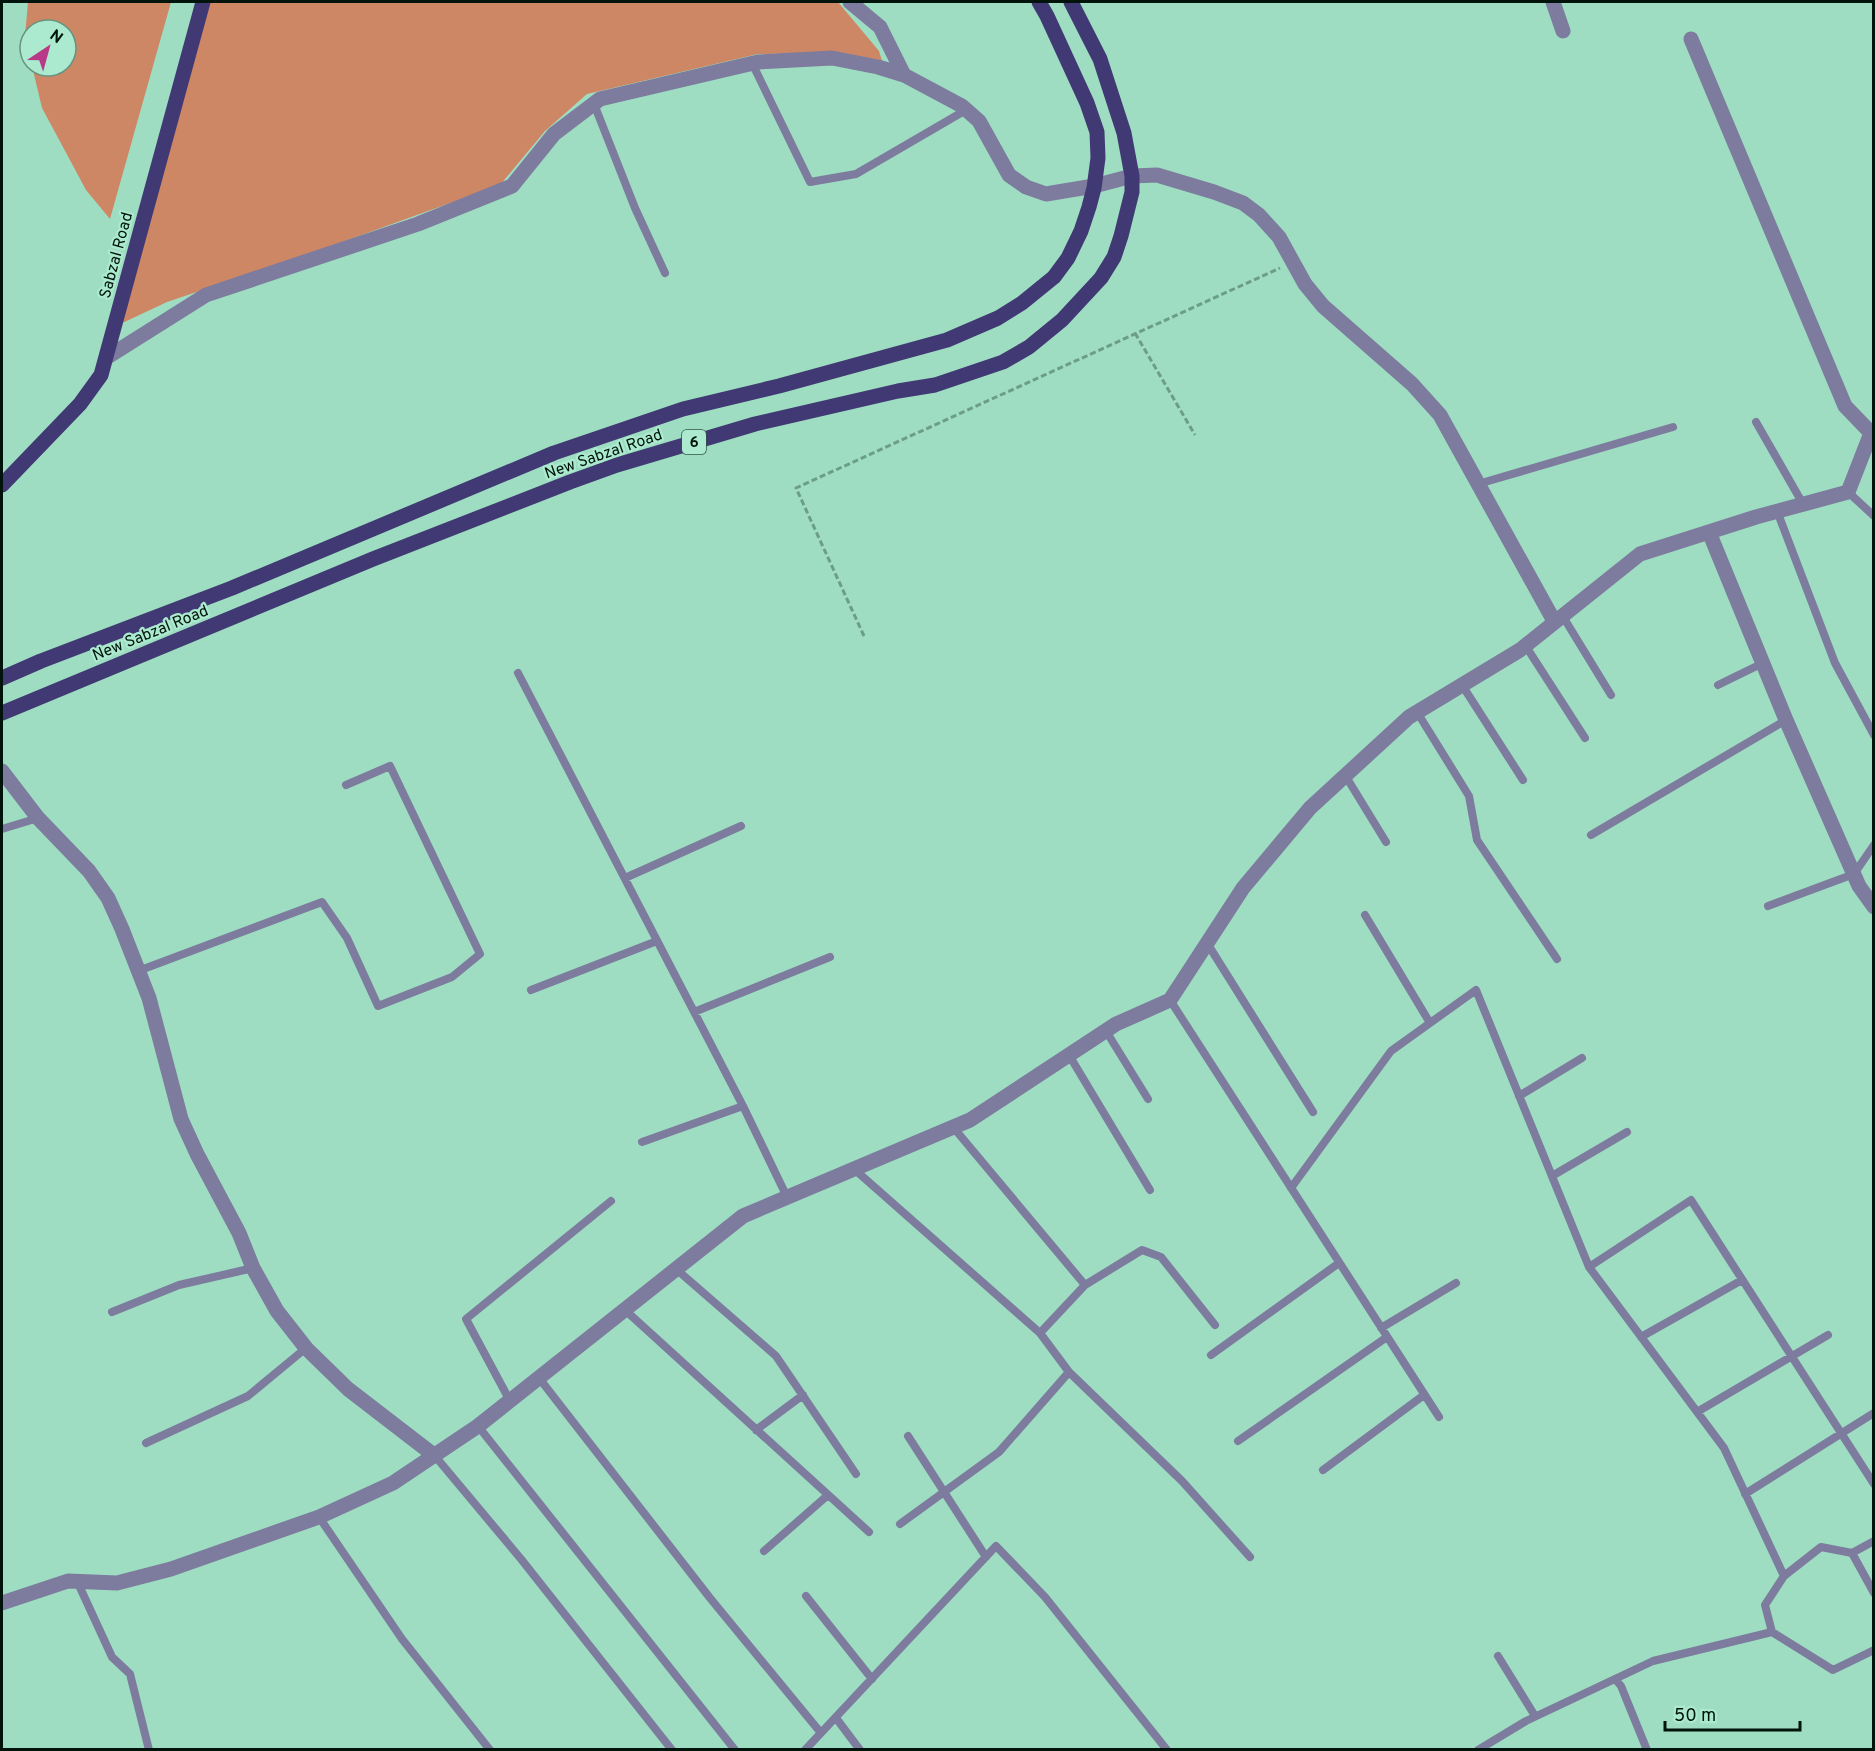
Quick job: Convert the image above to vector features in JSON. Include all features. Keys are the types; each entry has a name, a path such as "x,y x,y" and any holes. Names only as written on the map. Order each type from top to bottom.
{"main road":[{"name":"Sabzal Road","path":"2,485 80,404 101,375 203,2"},
{"name":"New Sabzal Road","path":"2,678 232,588 554,453 683,409 947,340 998,318 1022,303 1054,277 1068,258 1081,231 1094,186 1098,158 1097,132 1087,104 1039,2"},
{"name":"New Sabzal Road","path":"2,713 373,559 617,465 755,424 898,391 935,385 1003,362 1029,347 1062,320 1101,278 1114,257 1132,192 1132,176 1124,133 1100,59 1071,2"}],"street":[{"path":"850,2 880,27 904,75"},
{"path":"1553,2 1563,31"},
{"path":"2,1603 68,1581 117,1583 171,1569 319,1517 393,1484 478,1426 743,1216 970,1120 1116,1024 1170,1000 1251,879 1310,808 1409,717 1525,645 1640,554 1848,492 1872,433 1845,406 1691,39"},
{"path":"106,358 206,295 418,224 512,186 554,134 600,99 752,63 832,58 878,67 904,75 966,110 979,121 1009,175 1026,187 1046,194 1094,186 1132,176 1157,175 1243,203 1259,215 1279,237 1305,284 1323,306 1412,384 1440,415 1478,484 1558,618"},
{"path":"1709,532 1786,720 1859,886 1874,907"},
{"path":"2,771 38,818 88,871 108,898 152,1007 181,1119 239,1233 253,1268 277,1311 306,1348 348,1389 435,1456"}],"lane":[{"path":"752,63 810,182 856,174 966,110"},
{"path":"594,104 635,208 665,273"},
{"path":"1756,422 1803,504"},
{"path":"1478,484 1673,427"},
{"path":"1848,492 1874,516"},
{"path":"1778,511 1835,663 1874,735"},
{"path":"1558,618 1611,694"},
{"path":"1525,645 1585,738"},
{"path":"1718,686 1763,663"},
{"path":"518,673 743,1106 787,1197"},
{"path":"1462,685 1523,780"},
{"path":"1417,712 1469,796 1477,840 1557,959"},
{"path":"1591,835 1786,720"},
{"path":"138,971 322,902 347,938 378,1006 453,977 480,954 390,766 346,785"},
{"path":"1345,775 1386,842"},
{"path":"2,830 38,818"},
{"path":"625,878 741,826"},
{"path":"1767,906 1854,874 1874,845"},
{"path":"1365,915 1430,1023"},
{"path":"531,990 657,941"},
{"path":"1207,943 1313,1112"},
{"path":"694,1012 830,957"},
{"path":"1291,1188 1391,1051 1476,990 1589,1267 1724,1448 1784,1576"},
{"path":"1170,1000 1439,1417"},
{"path":"1106,1031 1148,1099"},
{"path":"1069,1055 1150,1190"},
{"path":"1519,1096 1582,1058"},
{"path":"642,1142 743,1106"},
{"path":"952,1127 1085,1285"},
{"path":"1552,1176 1627,1132"},
{"path":"854,1169 1040,1333 1069,1372 1182,1480 1251,1557"},
{"path":"1589,1267 1691,1200 1874,1484"},
{"path":"510,1401 466,1319 611,1201"},
{"path":"1040,1333 1085,1285 1142,1250 1161,1257 1215,1325"},
{"path":"1211,1355 1339,1263"},
{"path":"112,1312 179,1285 253,1268"},
{"path":"676,1269 777,1356 856,1474"},
{"path":"1641,1337 1742,1280"},
{"path":"1381,1328 1456,1283"},
{"path":"625,1310 869,1532"},
{"path":"1697,1412 1828,1335"},
{"path":"1238,1441 1387,1337"},
{"path":"146,1443 248,1396 306,1348"},
{"path":"900,1524 999,1452 1069,1372"},
{"path":"539,1378 710,1598 821,1733"},
{"path":"756,1430 803,1395"},
{"path":"1323,1470 1425,1395"},
{"path":"1745,1494 1874,1413"},
{"path":"478,1426 735,1749"},
{"path":"908,1436 986,1557"},
{"path":"435,1456 521,1559 672,1749"},
{"path":"764,1551 828,1495"},
{"path":"319,1517 402,1639 490,1749"},
{"path":"1874,1541 1852,1553 1821,1547 1784,1576 1765,1605 1772,1632 1833,1670 1874,1650"},
{"path":"805,1749 996,1546 1045,1598 1167,1749"},
{"path":"1852,1553 1874,1593"},
{"path":"77,1581 112,1657 130,1674 149,1749"},
{"path":"806,1596 872,1679"},
{"path":"1478,1749 1535,1716 1653,1661 1772,1632"},
{"path":"1498,1656 1535,1716"},
{"path":"1615,1678 1647,1749"},
{"path":"836,1718 860,1749"}],"path":[{"path":"864,636 796,488 1294,261"},
{"path":"1135,333 1195,435"}],"shaded area":[{"path":"28,2 171,2 110,219 86,190 42,108 35,78 78,78 78,18 27,18"},
{"path":"200,2 838,2 879,51 883,64 838,53 758,54 587,94 545,131 500,185 167,302 118,325"}]}
